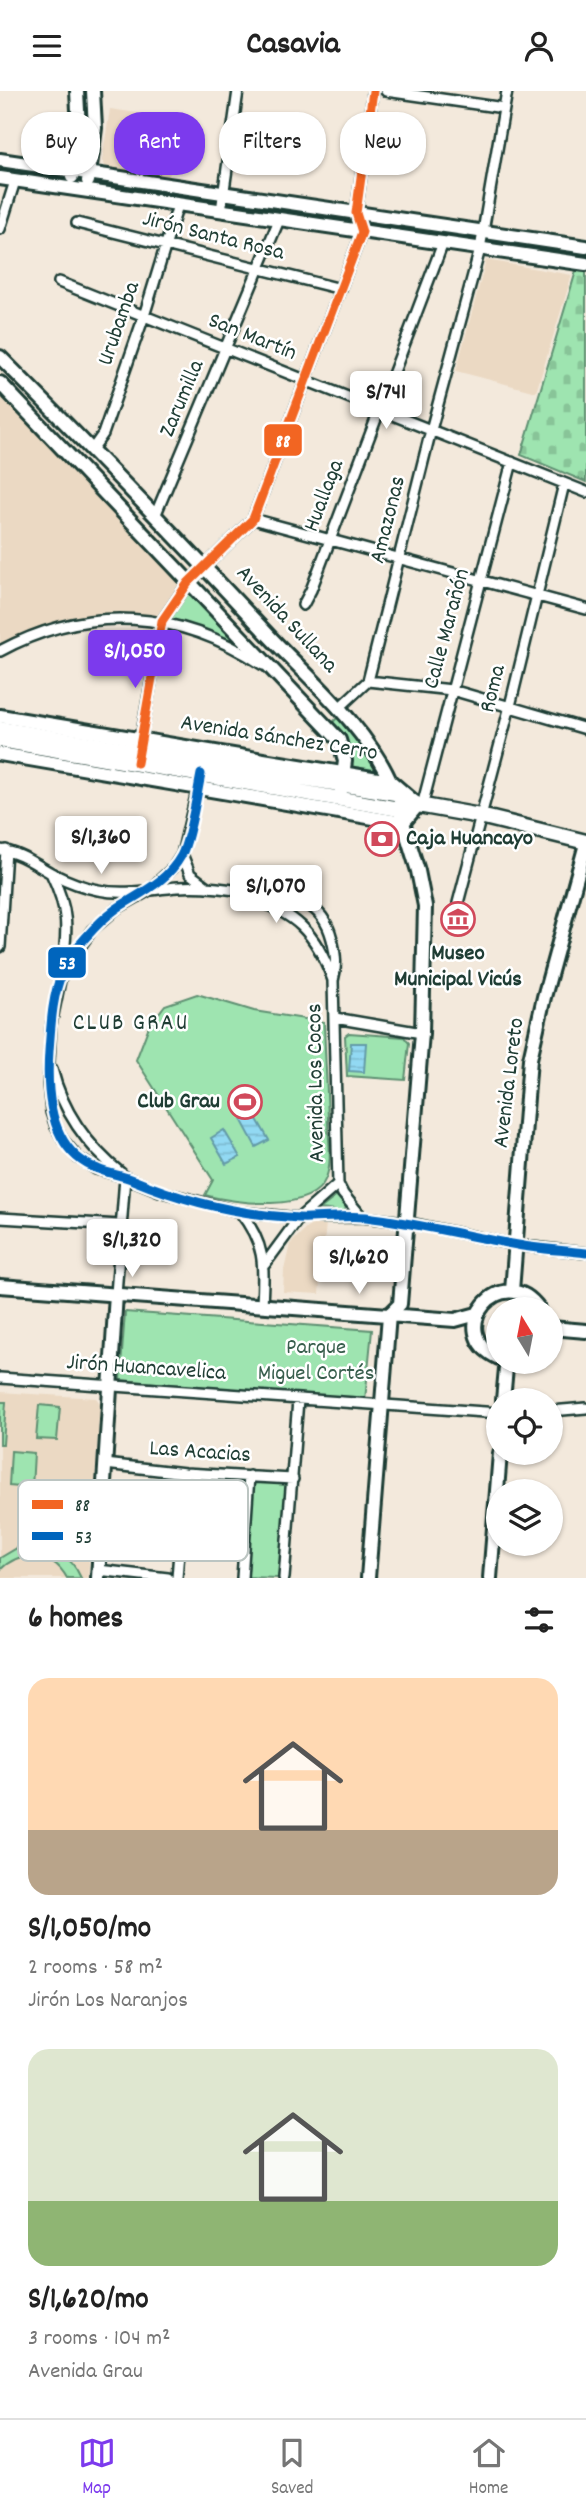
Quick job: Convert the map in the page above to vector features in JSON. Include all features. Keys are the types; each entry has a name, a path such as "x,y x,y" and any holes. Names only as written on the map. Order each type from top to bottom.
{"main road":[{"path":"77,91 78,112"},
{"path":"93,91 95,112"},
{"path":"0,160 21,163"},
{"path":"100,174 586,247"},
{"path":"70,189 73,175"},
{"path":"86,192 90,175"},
{"path":"0,179 586,264"},
{"name":"Avenida Sullana","path":"0,357 204,566 338,709 376,757 392,787 401,816"},
{"path":"2,390 18,375"},
{"name":"Avenida Sullana","path":"2,390 339,740 345,761 341,785"},
{"name":"Avenida Sánchez Cerro","path":"0,716 139,752 199,780 392,787 420,805 480,816 586,843"},
{"name":"Avenida Sánchez Cerro","path":"0,729 139,752"},
{"name":"Avenida Sánchez Cerro","path":"0,740 139,752 165,750 341,785 401,816"},
{"name":"Avenida Sánchez Cerro","path":"0,754 199,780 401,816 420,805"},
{"path":"368,1578 380,1405 389,1315 400,1304 422,1033 425,906 418,871 401,816"},
{"name":"Avenida Loreto","path":"512,1291 530,1059 586,843"},
{"path":"0,1286 454,1320 477,1314"},
{"path":"486,1348 481,1344 475,1330 477,1314 487,1300 503,1292 512,1291 527,1297"},
{"path":"104,1480 116,1294"},
{"path":"454,1320 475,1330"},
{"path":"564,1329 586,1331"},
{"path":"490,1578 499,1465"}],"street":[{"path":"221,211 238,91"},
{"path":"139,752 162,621 188,583 253,519 362,232 356,213 373,91"},
{"path":"386,91 504,108"},
{"name":"Amazonas","path":"368,681 480,249 507,91"},
{"path":"0,229 15,181"},
{"name":"Urubamba","path":"91,451 103,434 144,316 178,205"},
{"name":"Zarumilla","path":"155,516 279,220"},
{"name":"Jirón Santa Rosa","path":"77,223 341,289"},
{"name":"Huallaga","path":"303,605 443,243"},
{"name":"San Martín","path":"59,282 586,492"},
{"name":"Calle Marañón","path":"420,805 512,462"},
{"name":"Roma","path":"458,903 564,484"},
{"path":"253,519 586,609"},
{"path":"0,651 51,630 80,623 113,619 162,621 214,638 244,652 280,676"},
{"path":"338,709 368,681 452,690 586,729"},
{"name":"Avenida Los Cocos","path":"199,780 182,854 167,874 148,891 116,909 92,929 62,971 54,1005 48,1083 51,1112 63,1140 78,1158 96,1169 162,1192 240,1212 299,1218 362,1217 406,1222 515,1245 586,1253"},
{"path":"0,947 3,850 30,860 74,884 123,893 148,891"},
{"path":"182,854 190,874 207,886"},
{"path":"51,873 62,895 66,914 68,933 62,971"},
{"name":"Avenida Los Cocos","path":"148,891 207,886 292,897 308,903 321,915 329,929 336,957 333,981 338,1184 362,1217"},
{"name":"Avenida Los Cocos","path":"207,886 256,899 289,916 309,931 333,981"},
{"path":"335,1019 422,1033"},
{"name":"Avenida Los Cocos","path":"49,1057 64,1103 83,1136 102,1158 125,1177"},
{"path":"116,1294 125,1177"},
{"name":"Avenida Los Cocos","path":"265,1264 274,1247 299,1218 338,1184"},
{"name":"Avenida Los Cocos","path":"240,1212 261,1245 265,1264 262,1305"},
{"path":"0,1218 120,1225"},
{"name":"Jirón Huancavelica","path":"0,1378 486,1412"},
{"path":"284,1578 298,1400"},
{"path":"563,1410 586,1408"},
{"name":"Las Acacias","path":"105,1464 185,1473 293,1479"},
{"path":"184,1480 185,1473"},
{"path":"248,1491 249,1476"},
{"path":"98,1574 168,1578"}],"shaded area":[{"path":"110,109 131,112 114,112 114,168 106,167 102,161"},
{"path":"486,260 572,275 536,392 456,371"},
{"path":"0,372 200,579 159,616 64,632 24,645 0,658"},
{"path":"326,1223 319,1294 283,1292 284,1270 290,1244 305,1229 314,1224"},
{"path":"0,1392 96,1398 100,1403 95,1480 18,1480 18,1561 89,1561 88,1578 0,1578"}],"green space":[{"path":"576,271 586,272 586,482 521,455"},
{"path":"188,583 280,676 244,652 162,621"},
{"path":"339,716 372,756 382,775 351,769 345,743 331,724"},
{"name":"Club Grau","path":"197,994 254,1011 324,1022 329,1164 326,1178 318,1189 305,1197 289,1201 252,1203 205,1195 213,1180 136,1060 149,1026 165,1005"},
{"path":"349,1033 404,1037 409,1043 405,1080 347,1076 345,1036"},
{"path":"338,1195 346,1205 345,1212 320,1209"},
{"name":"Parque Miguel Cortés","path":"125,1312 372,1330 365,1400 120,1380"},
{"path":"0,1402 6,1402 3,1444 0,1444"},
{"path":"39,1405 60,1407 57,1440 36,1439"},
{"path":"11,1451 34,1453 32,1480 18,1480 18,1487 9,1486"},
{"path":"253,1480 288,1485 278,1578 246,1577"},
{"path":"17,1548 18,1559 0,1570 0,1558"},
{"path":"51,1561 70,1561 81,1578 67,1578"}],"water":[{"path":"351,1043 366,1043 364,1072 349,1071"},
{"path":"254,1114 269,1140 256,1147 242,1121"},
{"path":"224,1130 240,1157 226,1164 211,1138"}],"transit line":[{"name":"88","path":"137,763 162,621 188,583 253,519 362,232 356,213 373,91"},
{"name":"53","path":"201,774 187,839 175,865 160,880 116,909 93,929 71,956 59,982 51,1021 49,1085 54,1120 70,1149 82,1161 102,1171 214,1206 298,1218 366,1217 521,1246 586,1253"}],"place":[{"name":"Caja Huancayo","path":"382,839"},
{"name":"Museo Municipal Vicús","path":"458,919"},
{"name":"Club Grau","path":"245,1102"}],"district":[{"name":"CLUB GRAU","path":"131,1024"}]}
